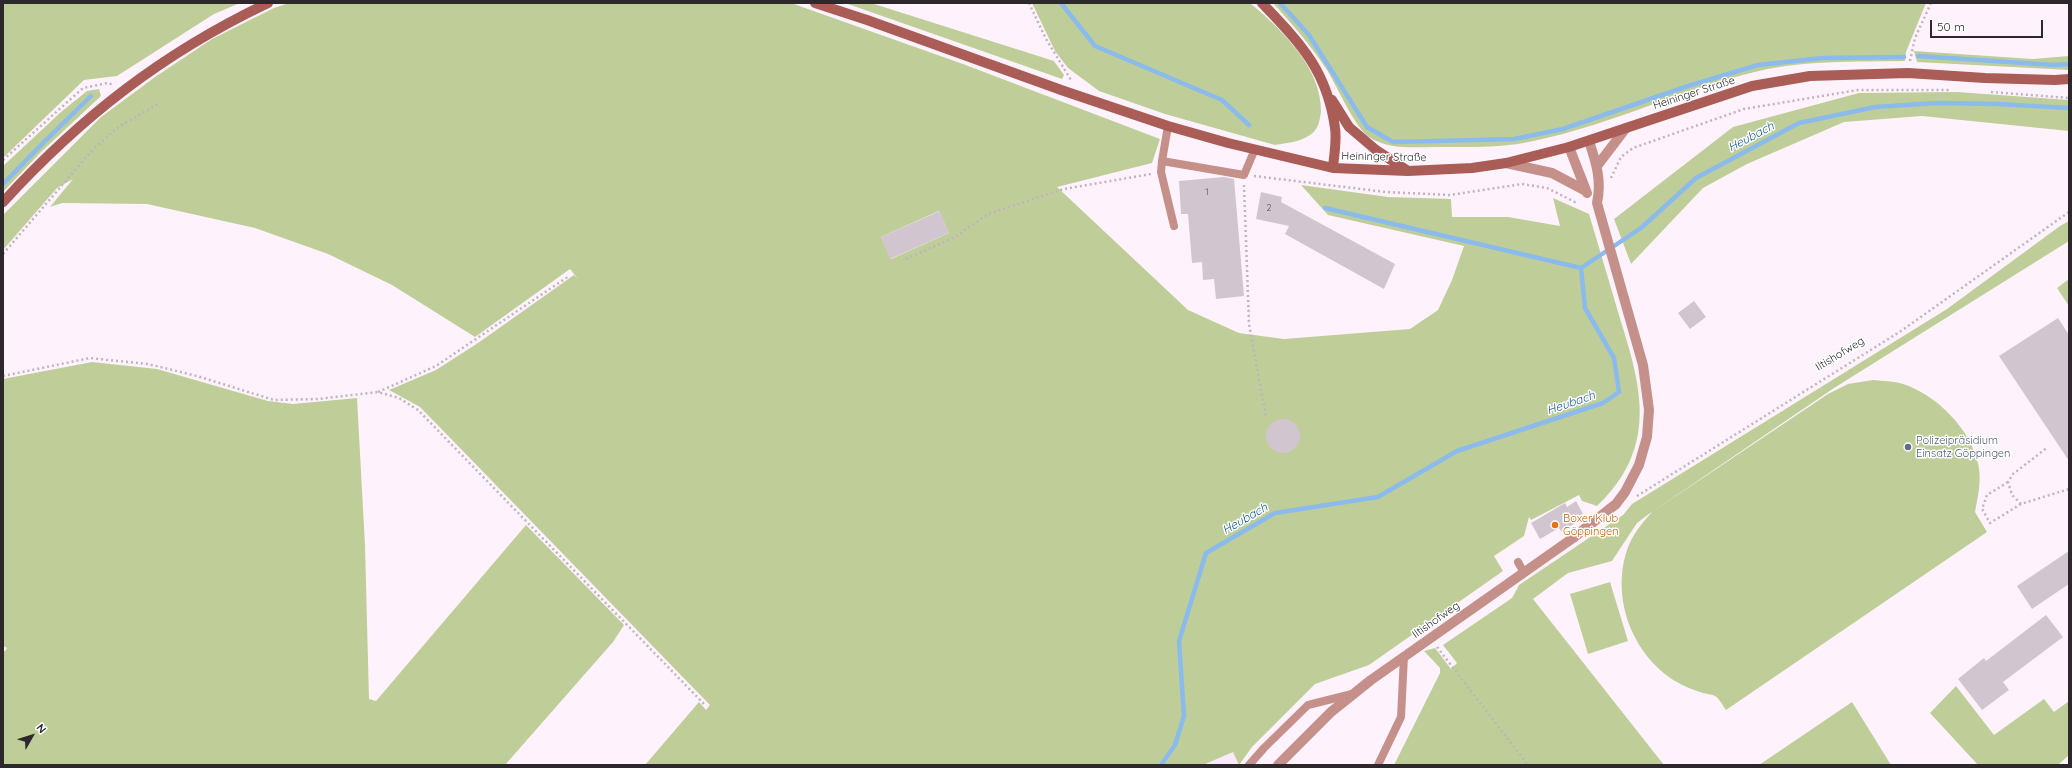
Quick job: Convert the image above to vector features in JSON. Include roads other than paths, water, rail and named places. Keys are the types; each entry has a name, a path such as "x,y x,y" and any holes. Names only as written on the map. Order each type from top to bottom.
{"main road":[{"path":"3,202 64,140 98,109 152,69 207,34 268,3"},
{"name":"Heininger Straße","path":"815,3 1168,126 1208,138 1255,148 1333,168 1408,171 1472,168 1506,163 1589,141 1752,86 1810,76 1908,73 2001,79 2069,79"},
{"path":"1262,3 1295,38 1315,63 1328,94 1349,127 1376,150 1408,171"},
{"path":"1328,94 1336,129 1333,168"}],"street":[{"path":"1598,166 1626,128"},
{"name":"Iltishofweg","path":"1589,141 1598,166 1600,190 1593,201"},
{"name":"Iltishofweg","path":"1283,763 1331,712 1353,694 1404,656 1573,538 1616,504 1625,492 1639,465 1647,437 1649,410 1643,365 1618,276 1593,201 1569,147"},
{"path":"1506,163 1552,173 1593,201"}],"lane":[{"path":"1168,126 1161,172 1174,226"},
{"path":"1162,161 1244,175 1255,148"},
{"path":"1518,562 1524,573"},
{"path":"1378,765 1401,717 1404,656"},
{"path":"1249,765 1264,748 1308,705 1353,694"}],"waterway":[{"path":"1061,3 1095,46 1222,100 1249,125"},
{"path":"1280,3 1309,35 1367,127 1393,142 1514,139 1563,129 1688,86 1758,65 1823,58 1904,57"},
{"path":"1918,56 2054,65 2069,64"},
{"path":"3,184 91,96"},
{"name":"Heubach","path":"1161,765 1175,745 1184,716 1179,641 1206,553 1275,513 1378,497 1457,451 1603,403 1619,392 1614,358 1585,308 1581,268 1641,228 1696,178 1799,123 1875,107 1936,103 1998,104 2069,108"},
{"path":"1325,208 1581,268"}],"place":[{"name":"Polizeipräsidium Einsatz Göppingen","path":"1908,447"},
{"name":"Boxer Klub Göppingen","path":"1555,525"}]}
